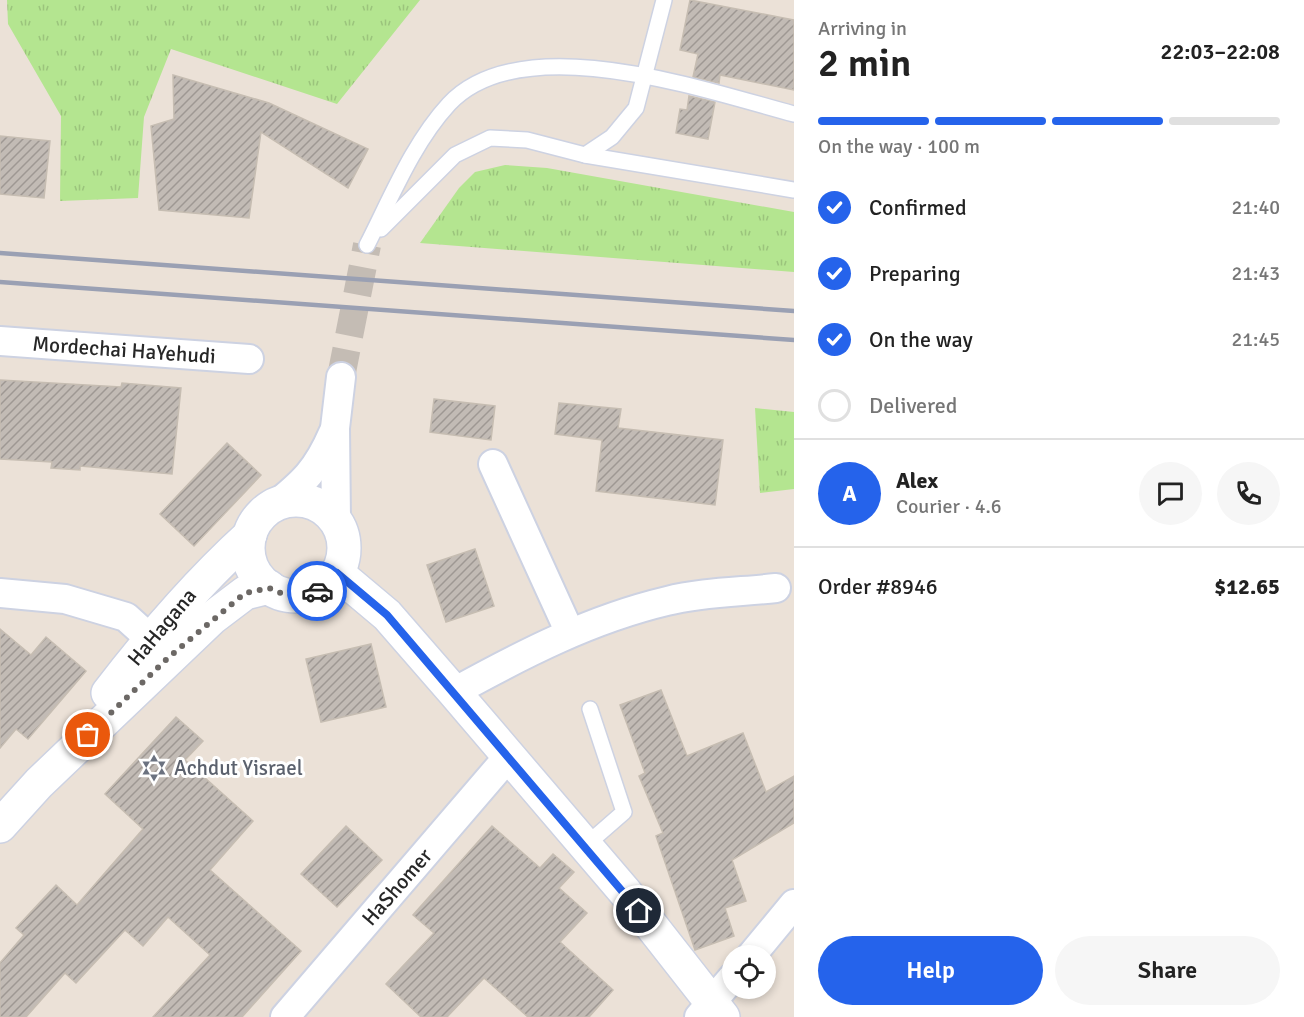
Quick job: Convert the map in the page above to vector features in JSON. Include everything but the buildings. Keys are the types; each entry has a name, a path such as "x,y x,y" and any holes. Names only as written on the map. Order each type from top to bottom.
{"street":[{"name":"Mordechai HaYehudi","path":"0,340 249,359"},
{"path":"335,429 321,461 300,484 256,521 250,535 248,550 251,564 258,577 269,588 283,594 306,594 326,585 337,573 344,547 336,520 335,429 341,376"},
{"path":"493,464 570,633"},
{"path":"273,507 296,500 311,502 325,509 336,520"},
{"name":"HaHagana","path":"0,826 159,648 211,570 250,535"},
{"path":"337,573 387,615 625,892 716,1004"},
{"name":"HaHagana","path":"159,648 245,593 269,588"},
{"path":"454,692 523,654 595,622 669,600 776,588"},
{"path":"0,593 65,599 126,617 159,648"},
{"name":"HaShomer","path":"285,1017 508,757"},
{"path":"760,945 794,904"}],"lane":[{"path":"585,155 612,137 636,108 664,0"},
{"path":"794,114 643,74 537,67 488,77 450,103 421,143 367,244 455,155 490,138 527,140 585,155 794,190"},
{"path":"585,846 624,812 590,709"}],"green space":[{"path":"7,0 420,0 337,104 171,49 144,117 138,198 60,201 61,116 8,24"},
{"path":"505,165 547,168 794,212 794,272 420,243 459,188 475,172"},
{"path":"755,408 794,412 794,489 760,493"}],"tunnel":[{"path":"341,377 367,245"}],"railway":[{"path":"0,253 794,311"},
{"path":"0,282 794,340"}],"way so far":[{"path":"88,735 212,618 245,593 269,588 283,594 298,596 317,591"}],"place":[{"name":"Achdut Yisrael","path":"154,768"}],"route":[{"path":"317,591 337,573 387,615 639,911"}]}
